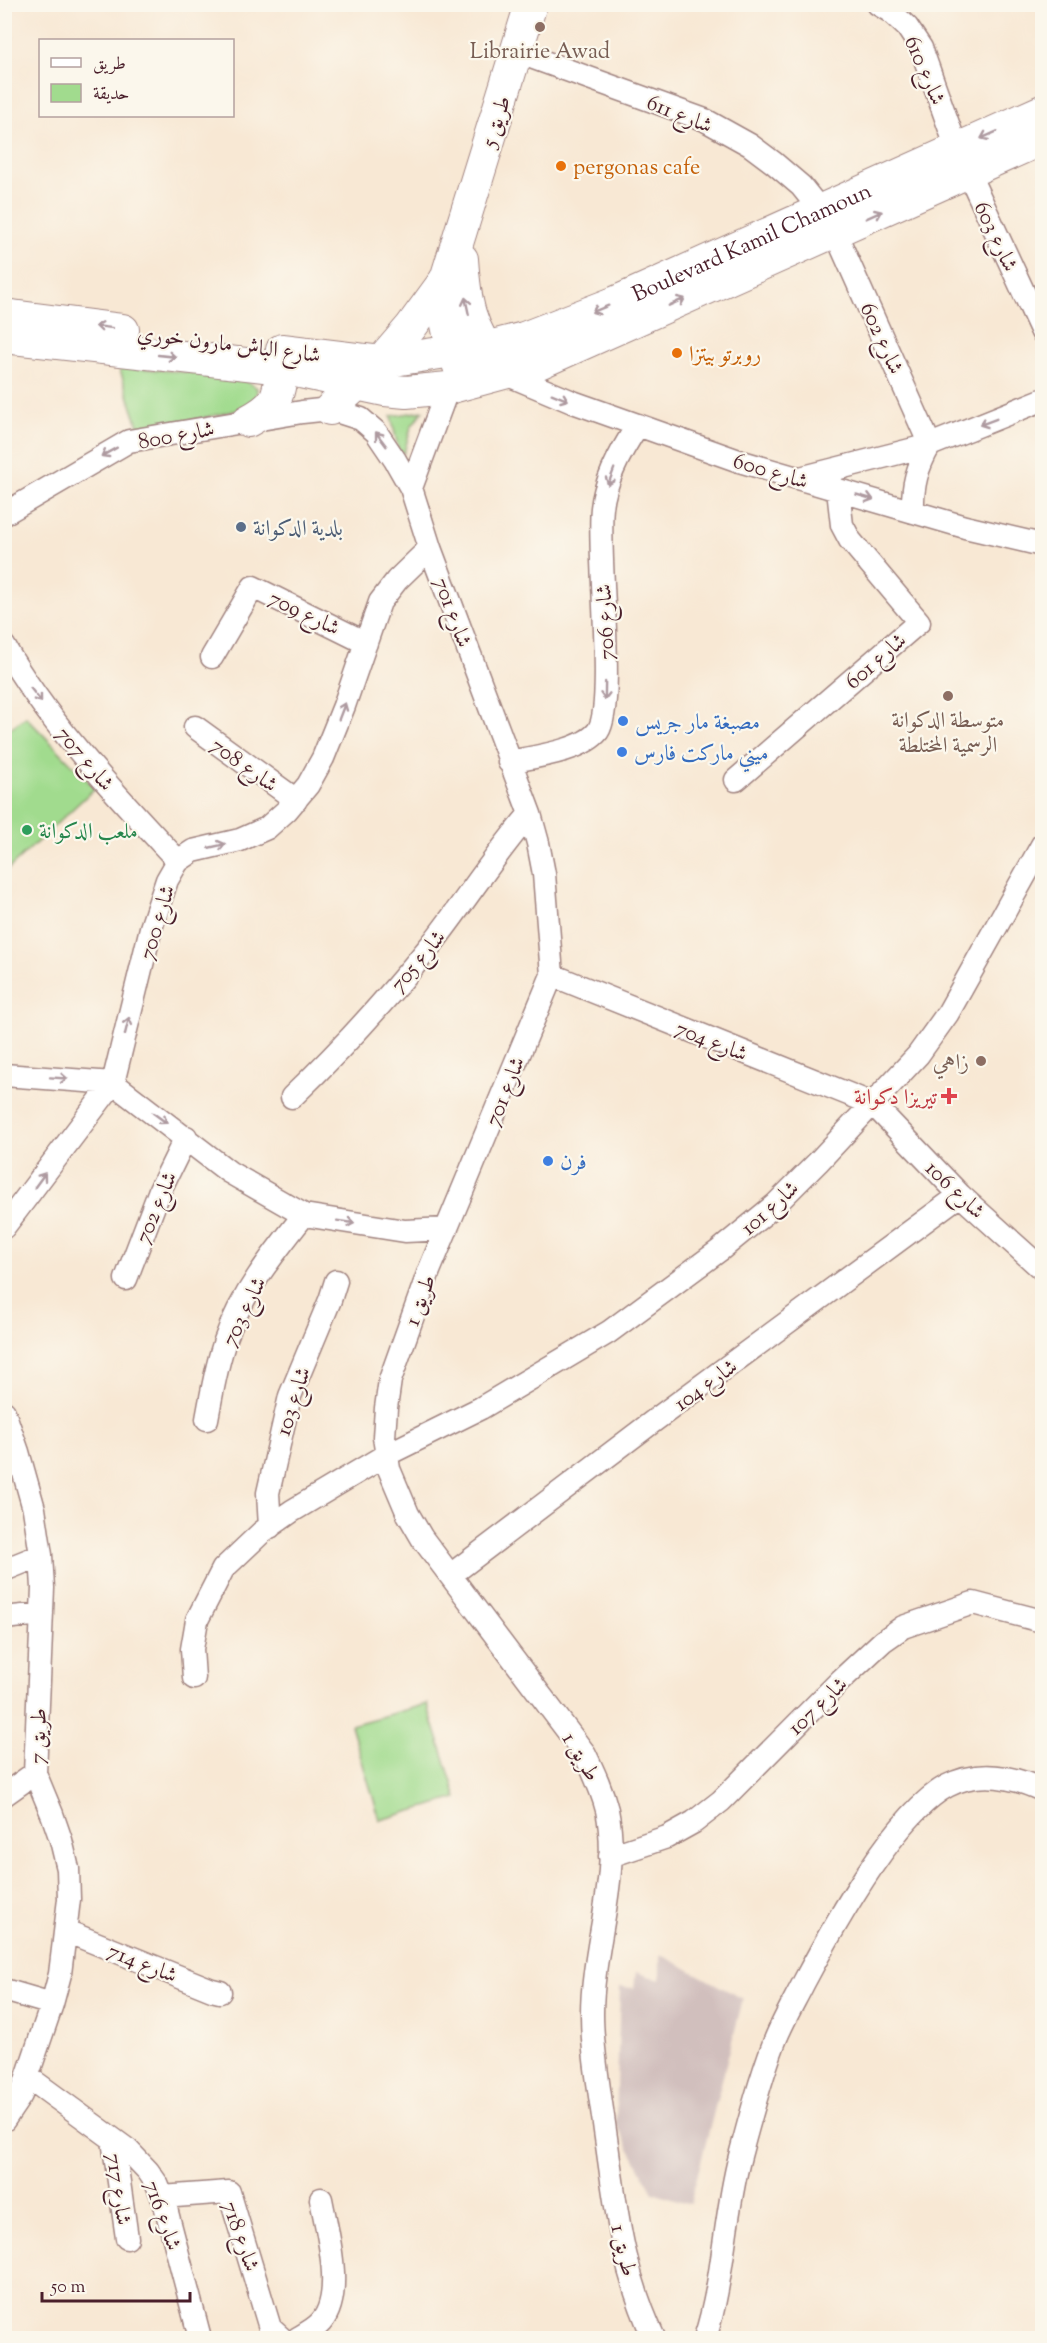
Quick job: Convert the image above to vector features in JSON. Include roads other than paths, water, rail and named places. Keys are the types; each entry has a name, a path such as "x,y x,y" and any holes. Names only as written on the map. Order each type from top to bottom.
{"main road":[{"name":"طريق 5","path":"446,279 531,4"},
{"name":"Boulevard Kamil Chamoun","path":"4,337 282,368 406,392 457,386 537,364 828,221 962,160 1042,111"},
{"name":"Boulevard Kamil Chamoun","path":"962,160 1042,139"},
{"name":"Boulevard Kamil Chamoun","path":"453,351 485,348 549,330 828,221"},
{"path":"460,237 465,301 472,324 485,348 506,374"},
{"path":"446,279 444,312 453,351 457,386"},
{"path":"330,410 381,362 411,327 446,279"},
{"name":"شارع الباش مارون خوري","path":"4,315 381,362 453,351"},
{"path":"248,421 273,404 279,395 282,368"}],"street":[{"name":"شارع 610","path":"878,4 891,12 907,27 921,48 962,160"},
{"name":"شارع 611","path":"518,52 705,120 774,163 801,186 828,221"},
{"name":"شارع 603","path":"962,160 1042,332"},
{"name":"شارع 602","path":"828,221 930,445"},
{"name":"شارع 600","path":"506,374 570,401 739,461 965,527 1042,545"},
{"path":"411,488 457,386"},
{"path":"799,478 930,445 1042,400"},
{"name":"800 شارع","path":"4,514 129,441 330,410"},
{"name":"شارع 701","path":"330,410 361,420 376,432 411,488 430,548 530,814 544,874 552,975 447,1229"},
{"name":"شارع 706","path":"509,762 576,746 591,738 599,729 605,711 606,676 601,541 602,506 615,465 638,425"},
{"path":"913,512 913,484 922,458 930,445"},
{"name":"شارع 601","path":"736,780 920,622 850,540 842,525 838,490"},
{"name":"شارع 700","path":"4,1227 113,1083 166,880 178,861 193,851 240,840 267,828 308,785 323,758 380,602 397,579 430,548"},
{"name":"شارع 709","path":"212,657 253,587 366,643"},
{"name":"شارع 707","path":"4,646 24,680 64,731 105,781 178,861"},
{"name":"شارع 708","path":"195,727 296,800"},
{"name":"شارع 705","path":"292,1097 364,1022 431,945 507,840 530,814"},
{"name":"شارع 101","path":"194,1678 192,1649 197,1620 209,1594 222,1569 270,1527 386,1455 482,1408 609,1332 720,1250 775,1205 918,1055 948,1013 1042,845"},
{"name":"شارع 704","path":"552,975 873,1104"},
{"path":"4,1075 113,1083 249,1185 304,1215 405,1231 447,1229"},
{"name":"شارع 106","path":"873,1104 960,1195 1042,1269"},
{"name":"شارع 702","path":"126,1279 160,1190 186,1137"},
{"name":"شارع 104","path":"452,1574 960,1195"},
{"name":"شارع 703","path":"207,1419 225,1341 241,1305 280,1244 304,1215"},
{"name":"طريق 1","path":"447,1229 429,1271 390,1380 385,1427 386,1455 389,1469 408,1514 422,1538 452,1574 585,1755 600,1786 607,1812 610,1856 592,2013 598,2079 618,2229 629,2274 654,2338"},
{"name":"شارع 103","path":"270,1527 268,1493 290,1395 336,1281"},
{"name":"7 طريق","path":"4,1412 13,1473 34,1509 40,1556 42,1614 35,1773 52,1814 68,1869 69,1899 60,1974 52,2004 21,2095 4,2120"},
{"path":"4,1570 40,1556"},
{"name":"شارع 107","path":"610,1856 667,1837 694,1822 722,1801 842,1680 883,1641 903,1627 974,1603 1042,1621"},
{"path":"4,1618 42,1614"},
{"path":"4,1795 35,1773"},
{"path":"705,2338 739,2159 758,2092 775,2042 789,2012 842,1914 902,1828 919,1808 948,1786 994,1775 1012,1777 1042,1790"},
{"name":"شارع 714","path":"66,1931 220,1992"},
{"path":"4,1990 52,2004"},
{"name":"شارع 716","path":"28,2077 128,2151 148,2171 157,2184 200,2338"},
{"name":"شارع 717","path":"113,2140 127,2238"},
{"name":"شارع 718","path":"162,2197 229,2192 270,2328 280,2338"},
{"path":"298,2338 321,2322 329,2307 334,2269 321,2199"}],"place":[{"name":"Librairie Awad","path":"540,27"},
{"name":"pergonas cafe","path":"561,166"},
{"name":"روبرتو بيتزا","path":"677,353"},
{"name":"بلدية الدكوانة","path":"241,527"},
{"name":"متوسطة الدكوانة الرسمية المختلطة","path":"948,696"},
{"name":"مصبغة مار جريس","path":"623,721"},
{"name":"ميني ماركت فارس","path":"622,752"},
{"name":"ملعب الدكوانة","path":"27,830"},
{"name":"زاهي","path":"981,1061"},
{"name":"تيريزا دكوانة","path":"949,1096"},
{"name":"فرن","path":"548,1161"}]}
